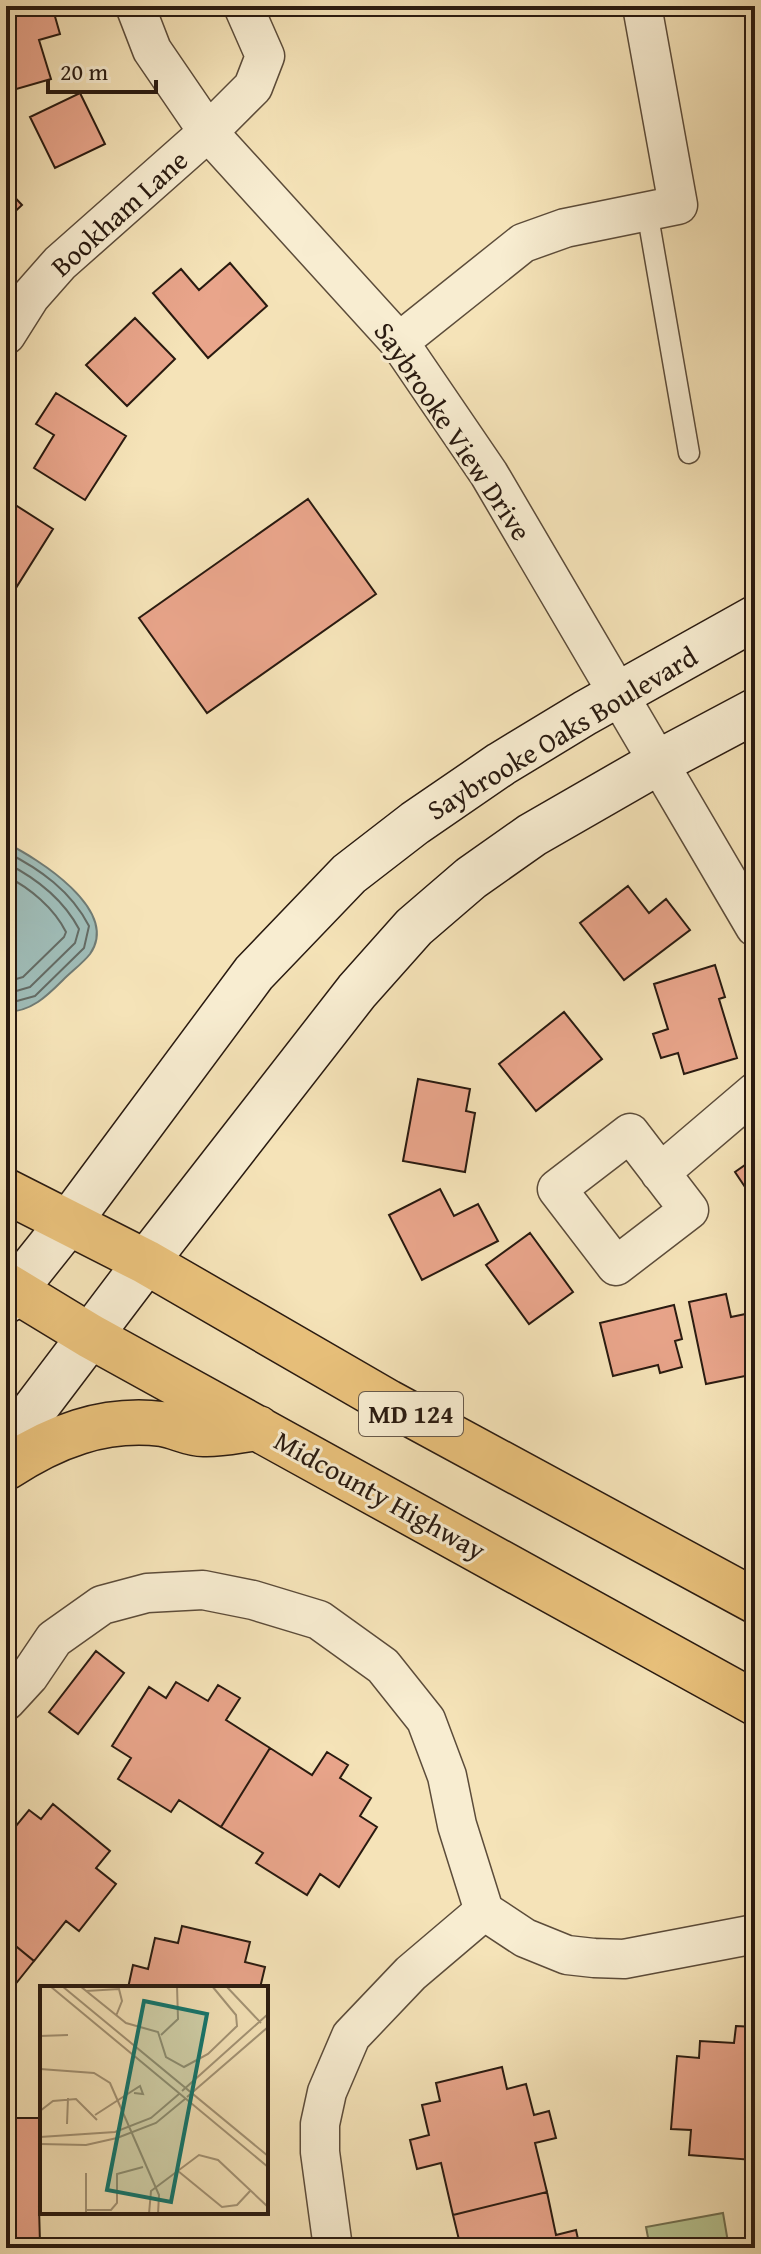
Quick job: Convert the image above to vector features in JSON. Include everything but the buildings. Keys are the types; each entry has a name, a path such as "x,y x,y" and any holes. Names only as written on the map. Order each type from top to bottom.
{"main road":[{"path":"6,1191 69,1222"},
{"name":"MD 124","path":"69,1222 146,1262 388,1402 755,1601"},
{"name":"Midcounty Highway","path":"9,1292 755,1703"},
{"path":"6,1468 40,1446 92,1427 163,1424 201,1435 258,1428"}],"street":[{"name":"Saybrooke View Drive","path":"135,6 152,50 208,132 399,342 489,474 755,927"},
{"name":"Bookham Lane","path":"6,335 30,297 60,263 208,132 253,87 265,56 243,6"},
{"path":"399,342 523,243 565,228 678,205 642,6"},
{"name":"Saybrooke Oaks Boulevard","path":"9,1292 69,1222 254,973 349,874 415,823 501,764 619,693 755,618"},
{"path":"6,1447 357,991 414,927 471,878 532,835 755,711"},
{"path":"660,1173 755,1092"},
{"path":"6,1701 29,1676 54,1639 102,1605 147,1593 203,1590 253,1600 319,1620 383,1666 426,1720 447,1776 457,1825 484,1911 525,1938 567,1955 594,1958 624,1959 755,1934"},
{"path":"333,2248 320,2152 320,2124 327,2092 351,2036 411,1973 484,1911"}],"lane":[{"path":"647,211 689,453"}],"green space":[{"path":"723,2213 729,2248 650,2248 646,2227"}],"water":[{"path":"6,843 37,860 71,888 85,903 94,920 97,937 90,954 45,997 31,1006 6,1012"}]}
